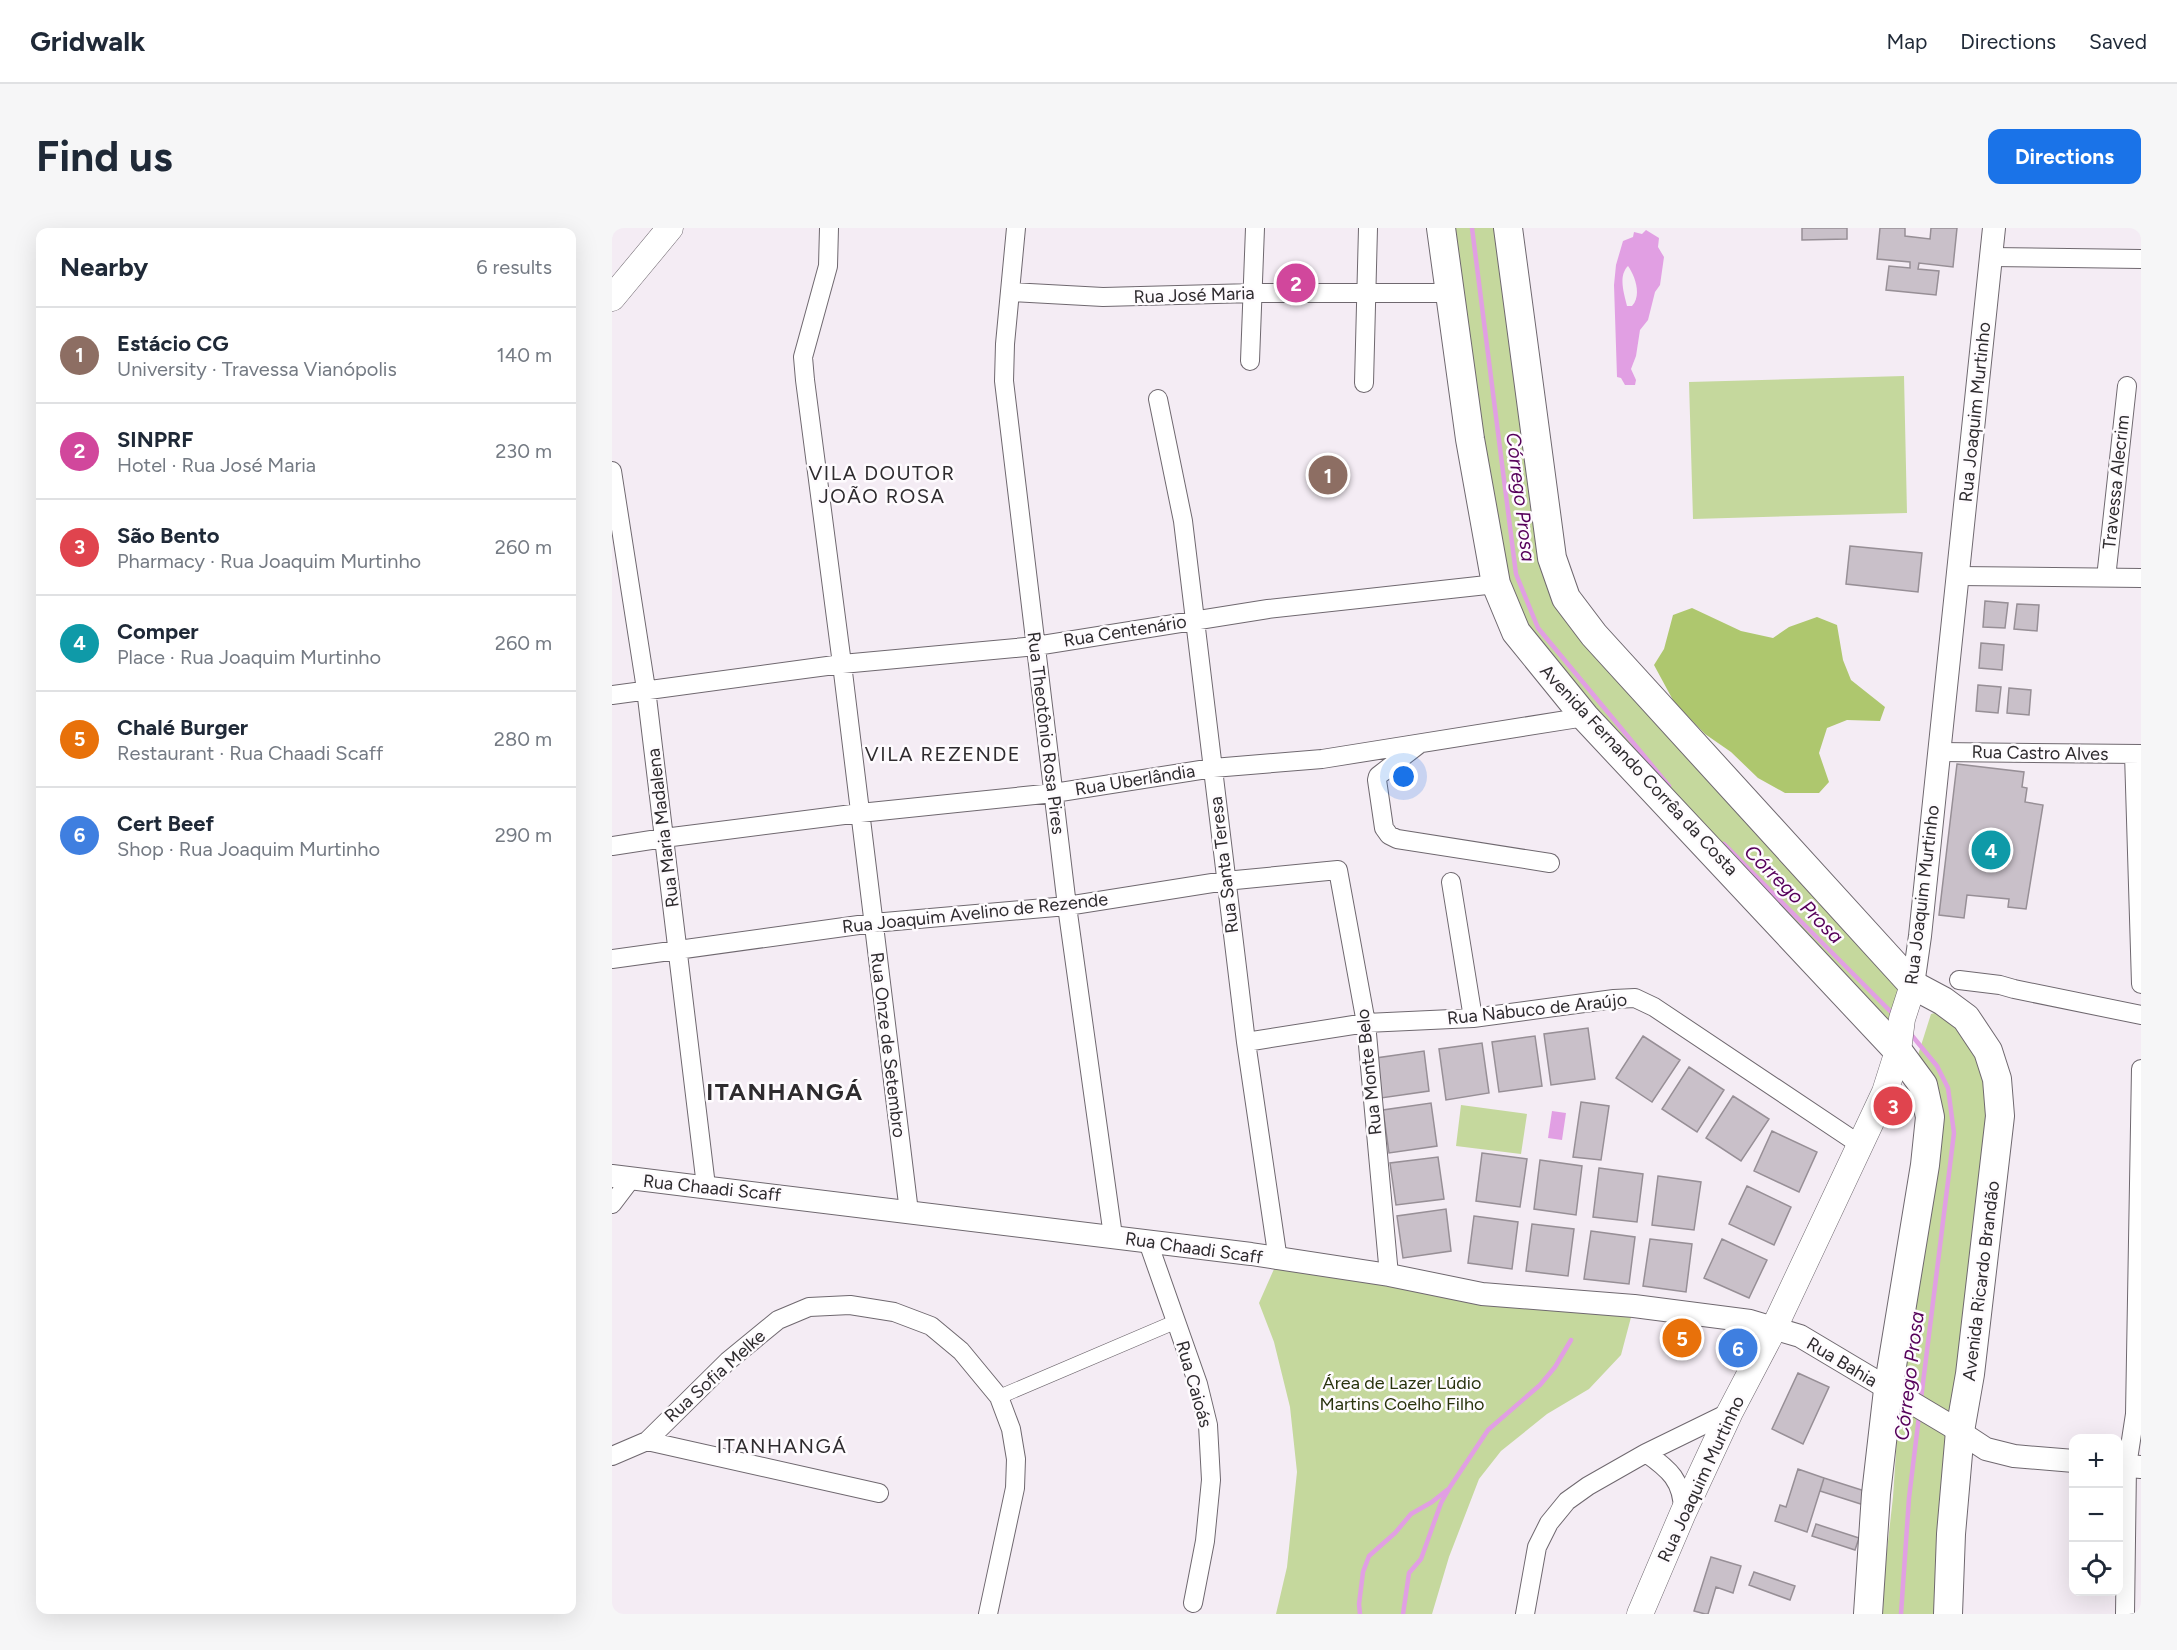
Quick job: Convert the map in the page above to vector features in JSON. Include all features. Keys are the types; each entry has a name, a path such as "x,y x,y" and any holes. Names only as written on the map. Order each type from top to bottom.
{"main road":[{"path":"612,298 670,228"},
{"name":"Avenida Fernando Corrêa da Costa","path":"1441,228 1470,439 1496,584 1516,632 1586,717 1900,1042"},
{"path":"1508,228 1552,558 1566,598 1594,635 1912,989"},
{"name":"Rua Joaquim Murtinho","path":"1640,1614 1683,1513 1730,1412 1774,1328 1885,1092 1900,1042 1902,1019 1912,989"},
{"name":"Avenida Ricardo Brandão","path":"1912,989 1943,1001 1966,1018 1988,1051 1997,1079 2000,1116 1970,1374 1956,1428 1948,1614"},
{"path":"1868,1614 1876,1494 1896,1394 1930,1118 1923,1085 1900,1042"}],"street":[{"name":"Rua Onze de Setembro","path":"829,228 828,266 803,357 909,1212"},
{"name":"Rua Theotônio Rosa Pires","path":"1016,228 1005,344 1004,381 1067,906 1113,1236"},
{"path":"1250,361 1255,228"},
{"path":"1364,383 1368,228"},
{"name":"Rua Joaquim Murtinho","path":"1912,989 1920,936 1994,228"},
{"path":"1991,257 2141,259"},
{"name":"Rua José Maria","path":"1011,292 1103,297 1253,293 1450,293"},
{"name":"Travessa Alecrim","path":"2106,578 2127,386"},
{"name":"Rua Santa Teresa","path":"1158,399 1183,521 1225,881 1278,1260"},
{"name":"Rua Maria Madalena","path":"612,471 646,689 706,1186"},
{"path":"1958,576 2141,578"},
{"name":"Rua Centenário","path":"612,695 842,664 1035,646 1268,609 1496,584"},
{"name":"Rua Uberlândia","path":"612,846 860,813 1054,793 1213,768 1322,759 1586,717"},
{"path":"1419,744 1378,776 1384,828 1389,835 1397,839 1550,863"},
{"name":"Rua Castro Alves","path":"1939,752 2138,754"},
{"path":"2138,754 2141,984"},
{"name":"Rua Joaquim Avelino de Rezende","path":"612,959 873,922 1067,906 1225,881 1338,870"},
{"name":"Rua Monte Belo","path":"1338,870 1366,1023 1389,1275"},
{"path":"1451,882 1473,1017"},
{"path":"1959,980 2000,985 2141,1016"},
{"name":"Rua Nabuco de Araújo","path":"1246,1042 1366,1023 1473,1017 1635,998 1654,1007 1859,1144"},
{"path":"2126,1614 2129,1466 2135,1414 2141,1069"},
{"path":"612,1204 621,1177"},
{"name":"Rua Chaadi Scaff","path":"621,1177 1113,1236 1389,1275 1482,1294 1634,1306 1750,1321 1774,1328"},
{"name":"Rua Caioás","path":"1148,1242 1197,1384 1208,1425 1211,1480 1205,1540 1193,1603"},
{"name":"Rua Sofia Melke","path":"612,1456 647,1441 728,1361 778,1320 809,1307 850,1305 883,1310 931,1326 961,1351 999,1397 1011,1429 1016,1459 1015,1488 988,1614"},
{"path":"999,1397 1175,1322"},
{"name":"Rua Bahia","path":"1774,1328 1800,1336 1956,1428 1986,1449 2014,1456 2069,1461"},
{"path":"1525,1614 1537,1546 1548,1523 1567,1501 1588,1486 1646,1453 1730,1412"},
{"path":"647,1441 879,1493"},
{"path":"1646,1453 1666,1466 1674,1477 1683,1498 1683,1513"}],"green space":[{"path":"1441,228 1508,228 1566,598 1913,985 1898,1051 1516,632"},
{"path":"1904,376 1907,513 1693,519 1689,382"},
{"path":"1692,608 1741,631 1773,638 1789,627 1817,617 1837,625 1843,660 1851,680 1885,707 1880,721 1847,720 1827,728 1819,753 1829,782 1819,793 1785,793 1758,778 1731,752 1705,734 1674,702 1654,665 1664,649 1673,615"},
{"path":"1942,1011 1959,1025 1991,1080 1939,1614 1883,1614 1884,1577 1893,1497 1900,1392 1935,1151 1918,1055 1931,1014"},
{"path":"1461,1105 1527,1114 1521,1154 1456,1146"},
{"name":"Área de Lazer Lúdio Martins Coelho Filho","path":"1278,1260 1634,1306 1621,1355 1589,1389 1547,1414 1501,1451 1479,1479 1449,1557 1432,1614 1276,1614 1287,1567 1297,1472 1290,1407 1274,1342 1259,1303"}],"shaded area":[{"path":"1646,230 1659,238 1658,247 1664,257 1660,285 1655,292 1648,320 1640,330 1636,356 1631,369 1636,380 1635,385 1625,385 1621,378 1617,377 1614,285 1616,265 1623,241 1633,237 1634,232 1642,234","holes":["1628,266 1637,297 1632,306 1627,306 1622,280"]},
{"path":"1552,1111 1566,1113 1562,1140 1548,1138"}],"building":[{"path":"1802,228 1847,228 1847,239 1802,240"},
{"path":"1880,228 1905,228 1905,236 1930,239 1931,228 1957,228 1953,267 1919,263 1918,269 1939,271 1936,295 1886,290 1889,266 1910,268 1910,262 1877,259"},
{"path":"1850,546 1922,553 1918,592 1846,584"},
{"path":"1985,601 2008,603 2005,628 1983,627"},
{"path":"2017,604 2039,605 2037,631 2014,629"},
{"path":"1981,643 2004,645 2002,670 1979,668"},
{"path":"1978,685 2001,687 1998,713 1976,711"},
{"path":"2009,688 2031,690 2029,715 2007,713"},
{"path":"1957,764 2024,772 2022,787 2027,788 2025,802 2043,805 2026,909 2008,907 2009,899 1967,895 1964,918 1939,915"},
{"path":"1588,1028 1595,1079 1551,1085 1544,1034"},
{"path":"1535,1036 1542,1086 1499,1092 1492,1042"},
{"path":"1643,1036 1680,1060 1652,1102 1616,1078"},
{"path":"1482,1043 1489,1093 1446,1100 1439,1049"},
{"path":"1424,1051 1429,1091 1381,1098 1376,1058"},
{"path":"1689,1067 1724,1090 1697,1132 1662,1109"},
{"path":"1733,1096 1769,1119 1741,1161 1706,1138"},
{"path":"1581,1102 1609,1106 1601,1160 1573,1157"},
{"path":"1431,1103 1437,1146 1389,1153 1383,1110"},
{"path":"1772,1131 1817,1152 1799,1192 1754,1171"},
{"path":"1482,1153 1527,1159 1520,1207 1476,1201"},
{"path":"1438,1157 1444,1199 1396,1205 1390,1163"},
{"path":"1540,1160 1582,1166 1576,1215 1534,1209"},
{"path":"1599,1168 1643,1174 1637,1222 1593,1217"},
{"path":"1658,1176 1701,1182 1694,1230 1652,1225"},
{"path":"1747,1186 1791,1207 1774,1245 1729,1224"},
{"path":"1446,1209 1451,1251 1403,1258 1397,1216"},
{"path":"1474,1216 1518,1222 1512,1269 1468,1263"},
{"path":"1532,1224 1574,1229 1568,1276 1526,1271"},
{"path":"1591,1231 1635,1237 1629,1284 1584,1279"},
{"path":"1650,1239 1692,1244 1686,1292 1643,1286"},
{"path":"1722,1239 1767,1260 1749,1298 1704,1278"},
{"path":"1798,1373 1829,1387 1803,1444 1772,1429"},
{"path":"1798,1469 1824,1478 1807,1532 1775,1521 1780,1505 1786,1507"},
{"path":"1824,1478 1871,1493 1867,1506 1820,1491"},
{"path":"1816,1524 1859,1538 1855,1550 1812,1536"},
{"path":"1711,1557 1741,1566 1733,1593 1716,1587 1708,1614 1705,1614 1694,1611"},
{"path":"1754,1572 1795,1586 1790,1600 1749,1585"}],"waterway":[{"name":"Córrego Prosa","path":"1472,228 1516,574 1538,628 1669,786"},
{"name":"Córrego Prosa","path":"1724,844 1894,1015"},
{"name":"Córrego Prosa","path":"1909,1032 1937,1066 1948,1088 1954,1133 1921,1399"},
{"path":"1403,1614 1409,1573 1421,1559 1441,1503 1450,1487 1488,1430 1540,1385 1555,1367 1571,1340"},
{"name":"Córrego Prosa","path":"1901,1614 1909,1498 1919,1416"},
{"path":"1360,1614 1363,1572 1369,1556 1395,1533 1411,1514 1447,1490"}],"place":[{"name":"SINPRF","path":"1296,283"},
{"name":"Estácio CG","path":"1328,475"},
{"name":"Comper","path":"1991,850"},
{"name":"São Bento","path":"1893,1106"},
{"name":"Chalé Burger","path":"1682,1338"},
{"name":"Cert Beef","path":"1738,1348"}],"district":[{"name":"VILA DOUTOR JOÃO ROSA","path":"882,484"},
{"name":"VILA REZENDE","path":"943,754"},
{"name":"ITANHANGÁ","path":"785,1092"},
{"name":"ITANHANGÁ","path":"782,1446"}]}
